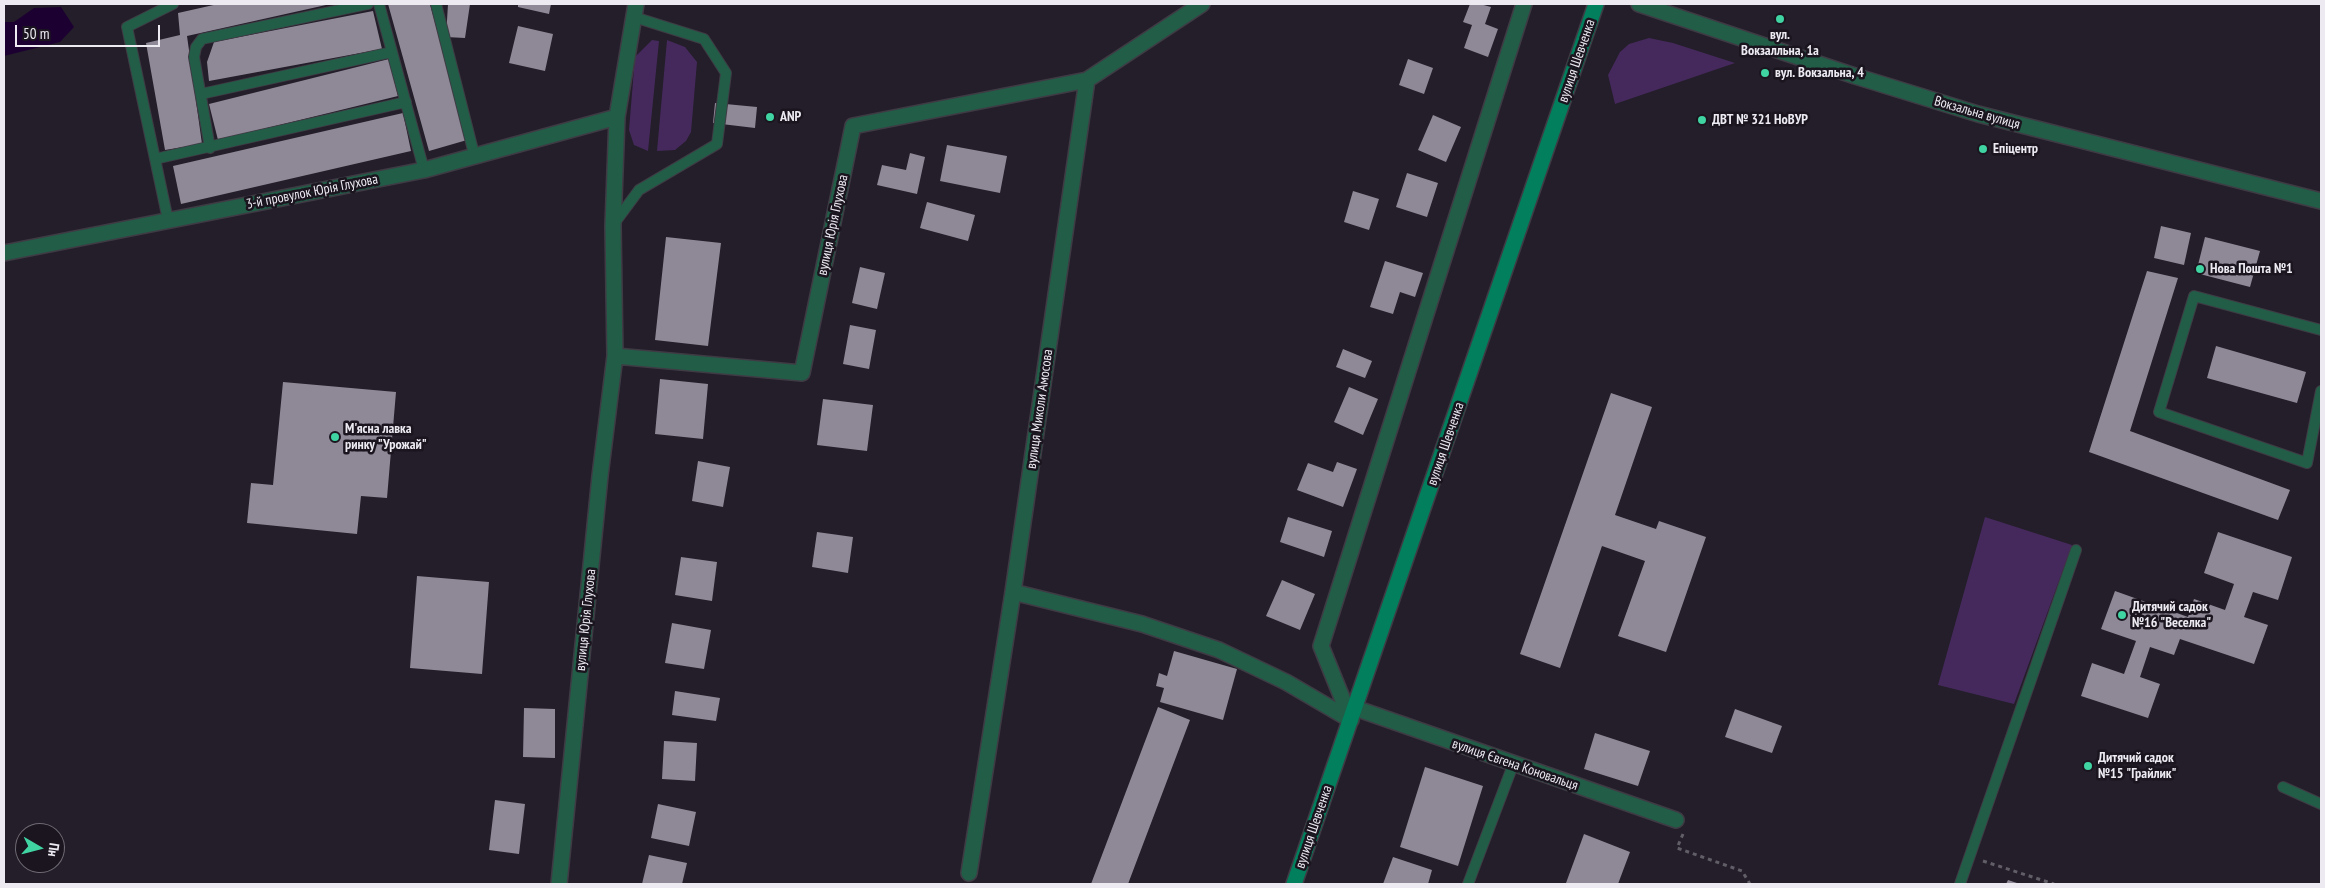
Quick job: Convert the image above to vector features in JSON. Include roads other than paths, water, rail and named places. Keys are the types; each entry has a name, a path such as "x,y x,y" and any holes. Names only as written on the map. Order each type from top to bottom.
{"main road":[{"name":"вулиця Шевченка","path":"1294,884 1596,4"}],"street":[{"path":"1087,80 1202,4"},
{"path":"1353,714 1321,646 1524,4"},
{"name":"Вокзальна вулиця","path":"1639,4 1855,76 1978,114 2321,201"},
{"name":"вулиця Юрія Глухова","path":"559,884 614,356 613,226 616,117 635,11"},
{"name":"вулиця Юрія Глухова","path":"614,356 802,372 853,126 1087,80"},
{"name":"вулиця Миколи Амосова","path":"969,873 1013,592 1087,80"},
{"name":"3-й провулок Юрія Глухова","path":"4,253 424,170 474,154 616,117"},
{"name":"вулиця Євгена Коновальця","path":"1013,592 1142,624 1219,650 1353,714 1514,765 1676,820"}],"lane":[{"path":"168,220 127,26 173,4"},
{"path":"210,148 194,57 196,47 202,39 368,4"},
{"path":"379,4 424,170"},
{"path":"436,4 474,154"},
{"path":"613,226 639,190 717,144 726,73 704,39 635,11"},
{"path":"201,94 392,52"},
{"path":"155,159 406,102"},
{"path":"2321,330 2194,296 2159,412 2307,463 2321,391"},
{"path":"1960,884 2076,550"},
{"path":"1468,884 1514,765"},
{"path":"2283,787 2321,804"}],"place":[{"name":"вул. Вокзалльна, 1а","path":"1780,19"},
{"name":"вул. Вокзальна, 4","path":"1765,73"},
{"name":"ANP","path":"770,117"},
{"name":"ДВТ № 321 НоВУР","path":"1702,120"},
{"name":"Епіцентр","path":"1983,149"},
{"name":"Нова Пошта №1","path":"2200,269"},
{"name":"М'ясна лавка ринку \"Урожай\"","path":"335,437"},
{"name":"Дитячий садок №16 \"Веселка\"","path":"2122,615"},
{"name":"Дитячий садок №15 \"Грайлик\"","path":"2088,766"}]}
